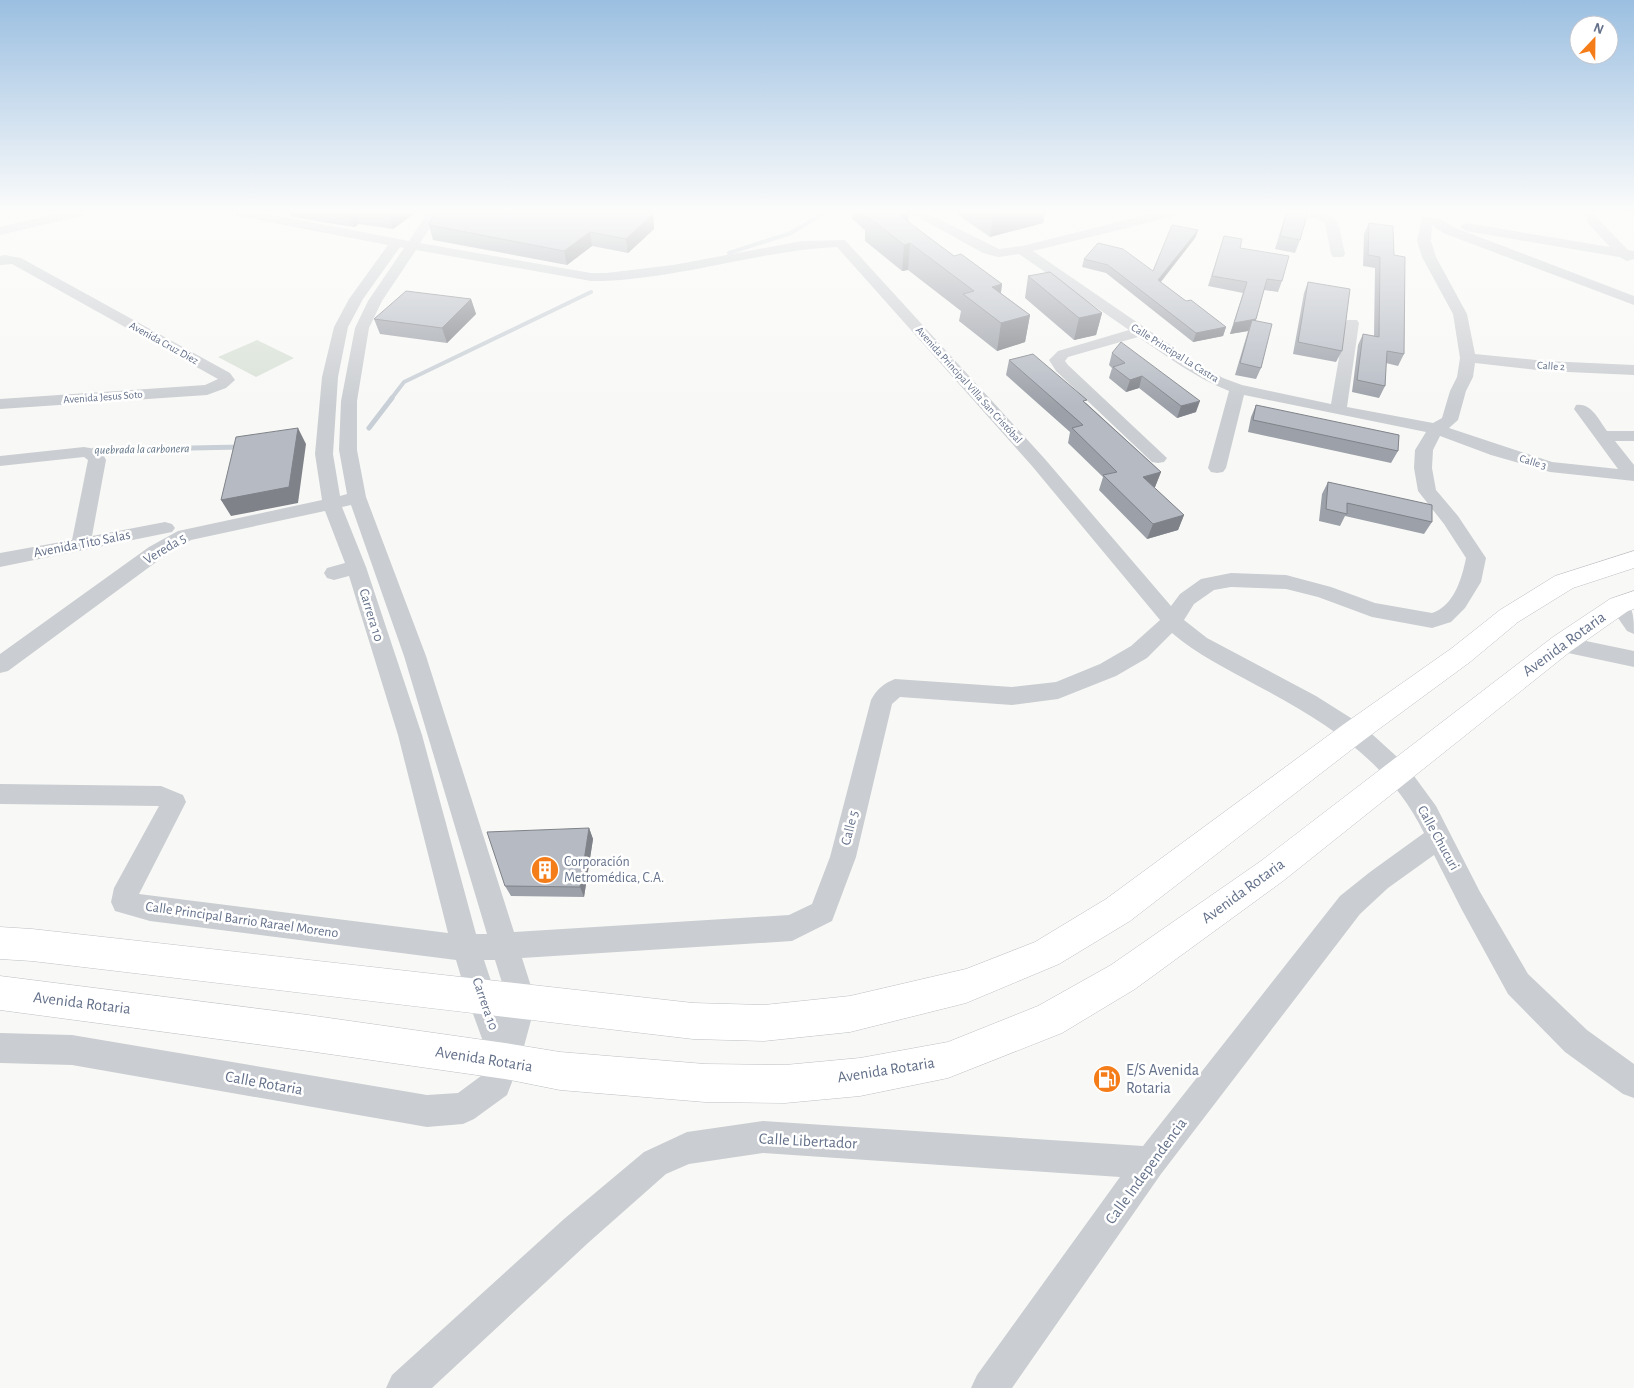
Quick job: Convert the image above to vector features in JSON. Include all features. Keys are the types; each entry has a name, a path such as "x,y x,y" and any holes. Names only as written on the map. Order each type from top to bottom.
{"main road":[{"path":"0,943 32,945 693,1021 764,1023 850,1014 966,986 1047,953 1118,910 1461,654 1509,616 1564,582 1634,559"},
{"name":"Avenida Rotaria","path":"2,997 505,1061 560,1071 705,1083 785,1084 860,1077 948,1060 1049,1020 1123,977 1272,871 1562,644 1627,602"}],"street":[{"name":"Avenida Cruz Diez","path":"45,277 215,371 227,380 207,390"},
{"name":"Carrera 10","path":"374,277 356,299 341,327 330,377 324,454 332,504 356,567 410,736 466,948 481,997 505,1061"},
{"name":"Carrera 10","path":"387,277 362,328 350,401 348,450 357,497 415,656 522,1002 505,1061"},
{"name":"Avenida Principal Villa San Cristóbal","path":"871,277 1038,462 1172,621"},
{"name":"Calle Principal La Castra","path":"1060,277 1139,332 1217,381 1238,389 1393,422 1436,428"},
{"path":"1440,277 1460,314 1468,358"},
{"path":"1570,277 1634,301"},
{"path":"1338,410 1352,323"},
{"path":"1139,332 1063,354 1057,360 1062,368 1158,458"},
{"name":"Calle 2","path":"1468,358 1546,366 1634,370"},
{"name":"Calle 5","path":"466,948 735,933 792,928 822,912 843,857 882,700 895,688 1012,696 1058,690 1108,670 1139,652 1172,621 1187,599 1208,584 1231,580 1286,582 1324,592 1372,610 1432,621 1444,617 1458,604 1471,582 1476,558 1451,520 1427,491 1423,468 1424,450 1436,428 1450,420 1458,391 1465,377 1468,358"},
{"path":"1217,468 1238,389"},
{"name":"Avenida Jesus Soto","path":"0,404 207,390"},
{"path":"1582,409 1633,476"},
{"name":"Calle 3","path":"1436,428 1497,451 1550,467 1633,476"},
{"path":"1602,436 1634,436"},
{"path":"0,461 84,452 95,454 97,460 80,544"},
{"name":"Vereda 5","path":"0,664 148,558 185,535 216,526 332,504 357,497"},
{"name":"Avenida Tito Salas","path":"0,560 165,528"},
{"path":"334,573 356,567"},
{"path":"1627,602 1634,626"},
{"name":"Calle Chucuri","path":"1172,621 1199,644 1308,702 1354,732 1397,772 1428,814 1471,901 1518,984 1576,1041 1634,1083"},
{"path":"1562,644 1634,659"},
{"name":"Calle Principal Barrio Rarael Moreno","path":"0,794 161,796 174,802 127,888 124,902 150,909 466,948"},
{"name":"Calle Independencia","path":"990,1388 1150,1164 1350,905 1379,880 1439,837"},
{"name":"Calle Rotaria","path":"0,1048 72,1050 427,1111 463,1108 496,1084 505,1061"},
{"name":"Calle Libertador","path":"405,1388 576,1231 656,1163 687,1148 764,1137 1150,1164"}],"shaded area":[{"path":"257,340 294,358 256,377 218,357"}],"building":[{"path":"955,277 992,277 1002,284 992,287 1030,315 1001,323 963,294 974,291"},
{"path":"1029,277 1056,277 1102,313 1079,318"},
{"path":"1123,277 1161,277 1158,280 1186,301 1191,300 1226,327 1196,333"},
{"path":"1217,277 1283,277 1282,281 1267,279 1256,319 1234,323 1247,282"},
{"path":"1380,277 1405,277 1404,354 1387,351 1385,386 1357,380 1363,334 1379,337"},
{"path":"1308,282 1350,289 1342,351 1298,342"},
{"path":"406,291 471,299 442,328 374,319"},
{"path":"1252,320 1272,324 1261,368 1240,363"},
{"path":"1121,342 1200,401 1181,406 1142,376 1130,380 1113,367 1125,363 1112,353"},
{"path":"1033,354 1087,400 1083,401 1161,472 1143,477 1184,515 1153,524 1103,475 1117,472 1072,428 1083,425 1009,360"},
{"path":"1256,405 1399,435 1398,451 1253,420"},
{"path":"298,428 289,487 221,500 236,437"},
{"path":"1328,482 1432,505 1432,522 1347,503 1347,514 1326,509"},
{"name":"Corporación Metromédica, C.A.","path":"589,828 580,887 505,886 487,832"}],"waterway":[{"name":"quebrada la carbonera","path":"391,399 404,382 591,292"},
{"name":"quebrada la carbonera","path":"369,428 392,398"},
{"name":"quebrada la carbonera","path":"94,450 241,447"}],"place":[{"name":"Corporación Metromédica, C.A.","path":"545,870"},
{"name":"E/S Avenida Rotaria","path":"1107,1079"}]}
